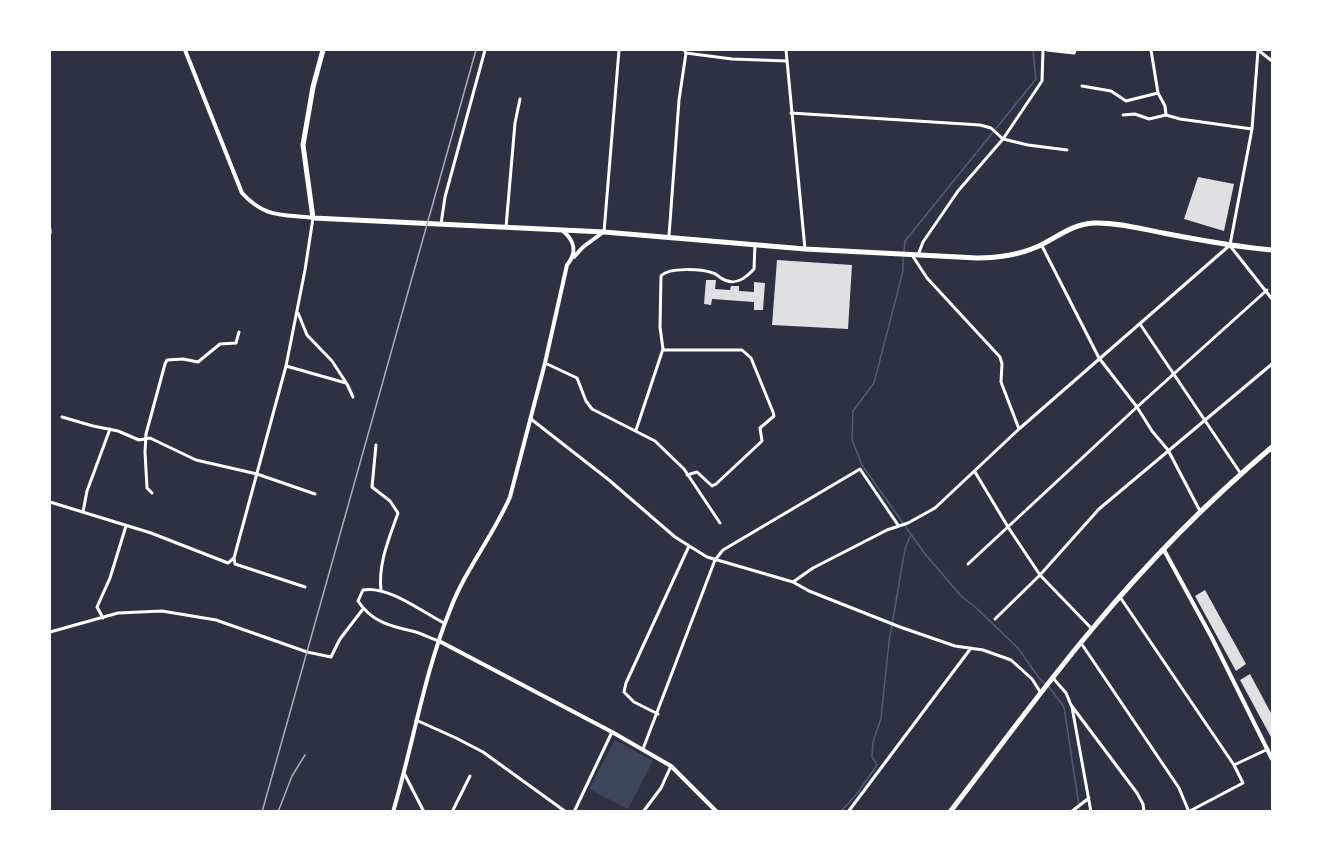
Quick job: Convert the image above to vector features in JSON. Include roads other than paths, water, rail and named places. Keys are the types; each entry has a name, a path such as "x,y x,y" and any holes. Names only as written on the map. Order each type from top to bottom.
{"main road":[{"path":"322,50 303,145 313,218 561,229 669,236 805,249 1002,258 1041,245 1066,229 1094,223 1122,225 1230,245 1272,250"},
{"path":"950,812 1092,629 1148,565 1200,511 1272,447"}],"street":[{"path":"185,50 242,193 261,210 313,218 286,366 234,558 235,564 305,587"},
{"path":"441,224 445,197 485,50"},
{"path":"393,812 444,623 461,586 510,497 545,363 567,265 583,247 604,232 619,50"},
{"path":"786,50 805,249"},
{"path":"1019,429 1001,382 1000,357 927,278 912,254 923,242 958,191 1003,139 1042,81 1045,50 1074,53 1075,50"},
{"path":"1150,50 1158,93 1166,106 1166,115"},
{"path":"1258,50 1272,61"},
{"path":"793,582 813,568 935,508 1019,429 1230,245 1252,129 1258,50"},
{"path":"669,236 685,51 732,58 787,61"},
{"path":"1082,86 1111,91 1126,101 1158,93"},
{"path":"506,227 515,123 520,99"},
{"path":"791,113 981,125 991,128 1003,139 1067,150"},
{"path":"1123,115 1135,114 1149,119 1166,115 1252,129"},
{"path":"561,229 569,236 574,248 573,258"},
{"path":"636,430 663,350 660,327 661,276 673,270 711,272 722,280 740,281 754,269 755,244"},
{"path":"1041,245 1100,358 1168,450 1200,511"},
{"path":"1230,245 1272,299"},
{"path":"968,564 1173,374 1267,291"},
{"path":"297,312 307,335 332,362 353,397"},
{"path":"1139,323 1241,474"},
{"path":"152,493 147,488 146,440 167,360 183,358 198,362 220,344 236,343 239,332"},
{"path":"663,350 742,350 750,358 774,416 760,428 762,441 716,484 712,486 708,484 697,472 687,475"},
{"path":"545,363 577,378 592,410 655,441 679,464 720,523"},
{"path":"995,619 1040,575 1099,509 1272,364"},
{"path":"286,366 347,384"},
{"path":"62,417 110,429 139,440 150,438 196,460 257,474 315,494"},
{"path":"530,418 689,546 715,560 793,582 895,626 956,646 983,650 1014,662 1043,691"},
{"path":"83,512 87,491 110,429"},
{"path":"376,445 372,487 390,501 398,513 381,566 381,591"},
{"path":"643,749 715,560 730,544 860,469 899,526"},
{"path":"975,472 1040,575 1092,629"},
{"path":"50,502 126,526 228,563 234,558"},
{"path":"104,618 97,607 110,578 126,526"},
{"path":"658,714 634,702 624,692 626,683 689,546"},
{"path":"1164,550 1212,638 1272,759"},
{"path":"444,623 409,603 371,588 363,590 358,601 363,609 379,622 394,628 414,631 439,641 643,749 671,766 717,812"},
{"path":"1081,643 1179,788 1188,811 1244,783 1120,597"},
{"path":"50,632 118,613 162,611 216,620 307,652 331,657 339,639 363,609"},
{"path":"848,812 971,648"},
{"path":"1052,680 1066,693 1071,705 1091,812"},
{"path":"1071,705 1137,793 1143,804 1144,812"},
{"path":"416,720 483,752 566,812"},
{"path":"574,812 612,732"},
{"path":"1234,765 1268,749"},
{"path":"643,812 661,788 671,766"},
{"path":"404,773 424,811"},
{"path":"452,812 470,776"},
{"path":"1072,811 1089,798"}],"waterway":[{"path":"904,252 905,241 1036,79 1033,50"},
{"path":"903,256 903,271 874,383 853,411 852,440 862,465 925,554 963,598 1018,648 1045,684"},
{"path":"840,812 856,795 877,765 872,757 873,742 881,718 889,642 905,549 910,536"},
{"path":"1049,687 1064,707 1080,812"}],"railway":[{"path":"262,812 476,50"},
{"path":"278,812 292,776 305,755"}]}
